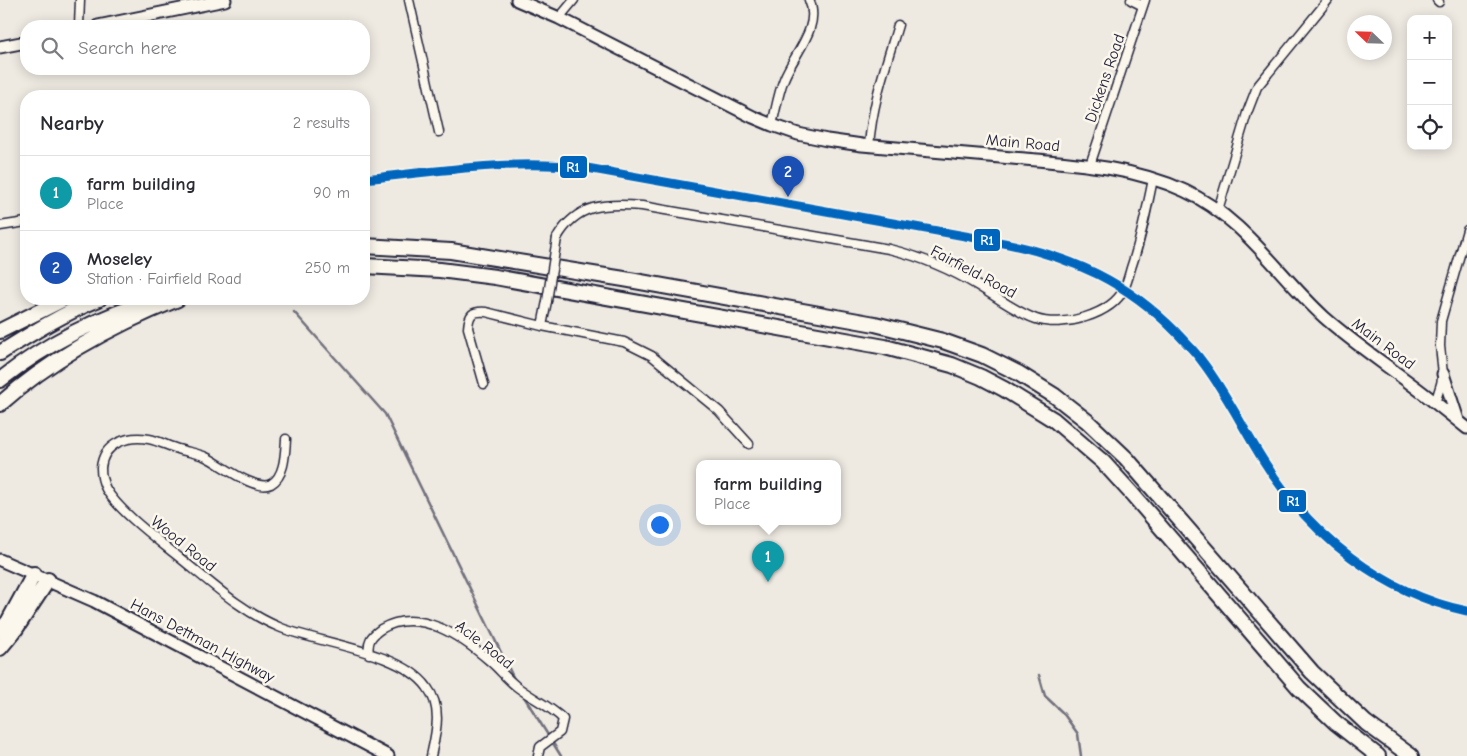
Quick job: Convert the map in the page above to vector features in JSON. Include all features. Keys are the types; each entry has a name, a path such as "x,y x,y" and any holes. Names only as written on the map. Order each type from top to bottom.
{"highway":[{"path":"370,246 451,251 624,279 882,326 943,341 982,355 1018,373 1055,396 1094,427 1126,458 1312,672 1366,723 1411,756"},
{"path":"370,266 440,270 495,277 817,334 893,348 952,365 981,376 1047,415 1103,462 1133,494 1299,688 1336,723 1378,756"},
{"path":"0,331 52,305"},
{"path":"0,353 85,305"},
{"path":"0,380 40,351 72,333 138,305"},
{"path":"0,404 54,362 94,337 165,305"},
{"path":"0,631 8,622 34,574"},
{"path":"0,648 15,630 48,580"}],"main road":[{"path":"127,20 225,0"},
{"name":"Main Road","path":"517,0 558,18 753,117 798,134 869,146 1090,165 1115,169 1153,179 1187,192 1218,210 1242,230 1324,316 1351,339 1463,424"},
{"path":"0,47 20,43"},
{"path":"1443,374 1463,424"},
{"name":"Hans Dettman Highway","path":"0,560 48,580 119,614 388,756"}],"street":[{"path":"79,20 80,0"},
{"path":"409,0 439,132"},
{"path":"558,18 574,0"},
{"path":"772,125 784,77 813,22 813,9 810,0"},
{"path":"1131,0 1144,3"},
{"path":"1218,210 1247,113 1257,87 1328,0"},
{"name":"Dickens Road","path":"1090,165 1144,3"},
{"path":"869,146 871,121 898,25"},
{"name":"Fairfield Road","path":"542,326 557,238 568,222 589,209 602,205 617,204 650,207 910,254 962,277 1020,312 1051,322 1067,320 1100,312 1110,306 1124,289 1139,245 1153,179"},
{"path":"0,226 20,223"},
{"path":"1435,403 1443,374 1440,346 1441,320 1467,230"},
{"path":"484,384 468,328 468,320 471,314 477,311 624,342 652,356 719,411 749,444"},
{"name":"Wood Road","path":"286,439 282,467 278,478 265,486 248,481 204,456 142,438 121,441 111,446 105,454 101,467 102,478 107,490 126,513 232,600 266,622 369,654 407,669 417,676 430,692 437,709 438,724 431,756"},
{"name":"Acle Road","path":"369,654 367,645 369,639 388,625 396,622 421,622 437,626 471,647 491,662 518,688 553,710 563,719 560,732 540,747 538,756"}],"waterway":[{"path":"294,312 385,414 515,681"},
{"path":"1039,675 1045,696 1063,713 1078,734 1081,756"},
{"path":"523,695 561,756"}],"transit line":[{"name":"R1","path":"370,178 503,165 587,168 1004,243 1075,264 1097,274 1138,299 1157,314 1192,349 1210,372 1265,463 1283,489 1326,537 1378,575 1406,590 1436,602 1467,611"}],"place":[{"name":"Moseley","path":"788,197"},
{"name":"farm building","path":"768,582"}]}
